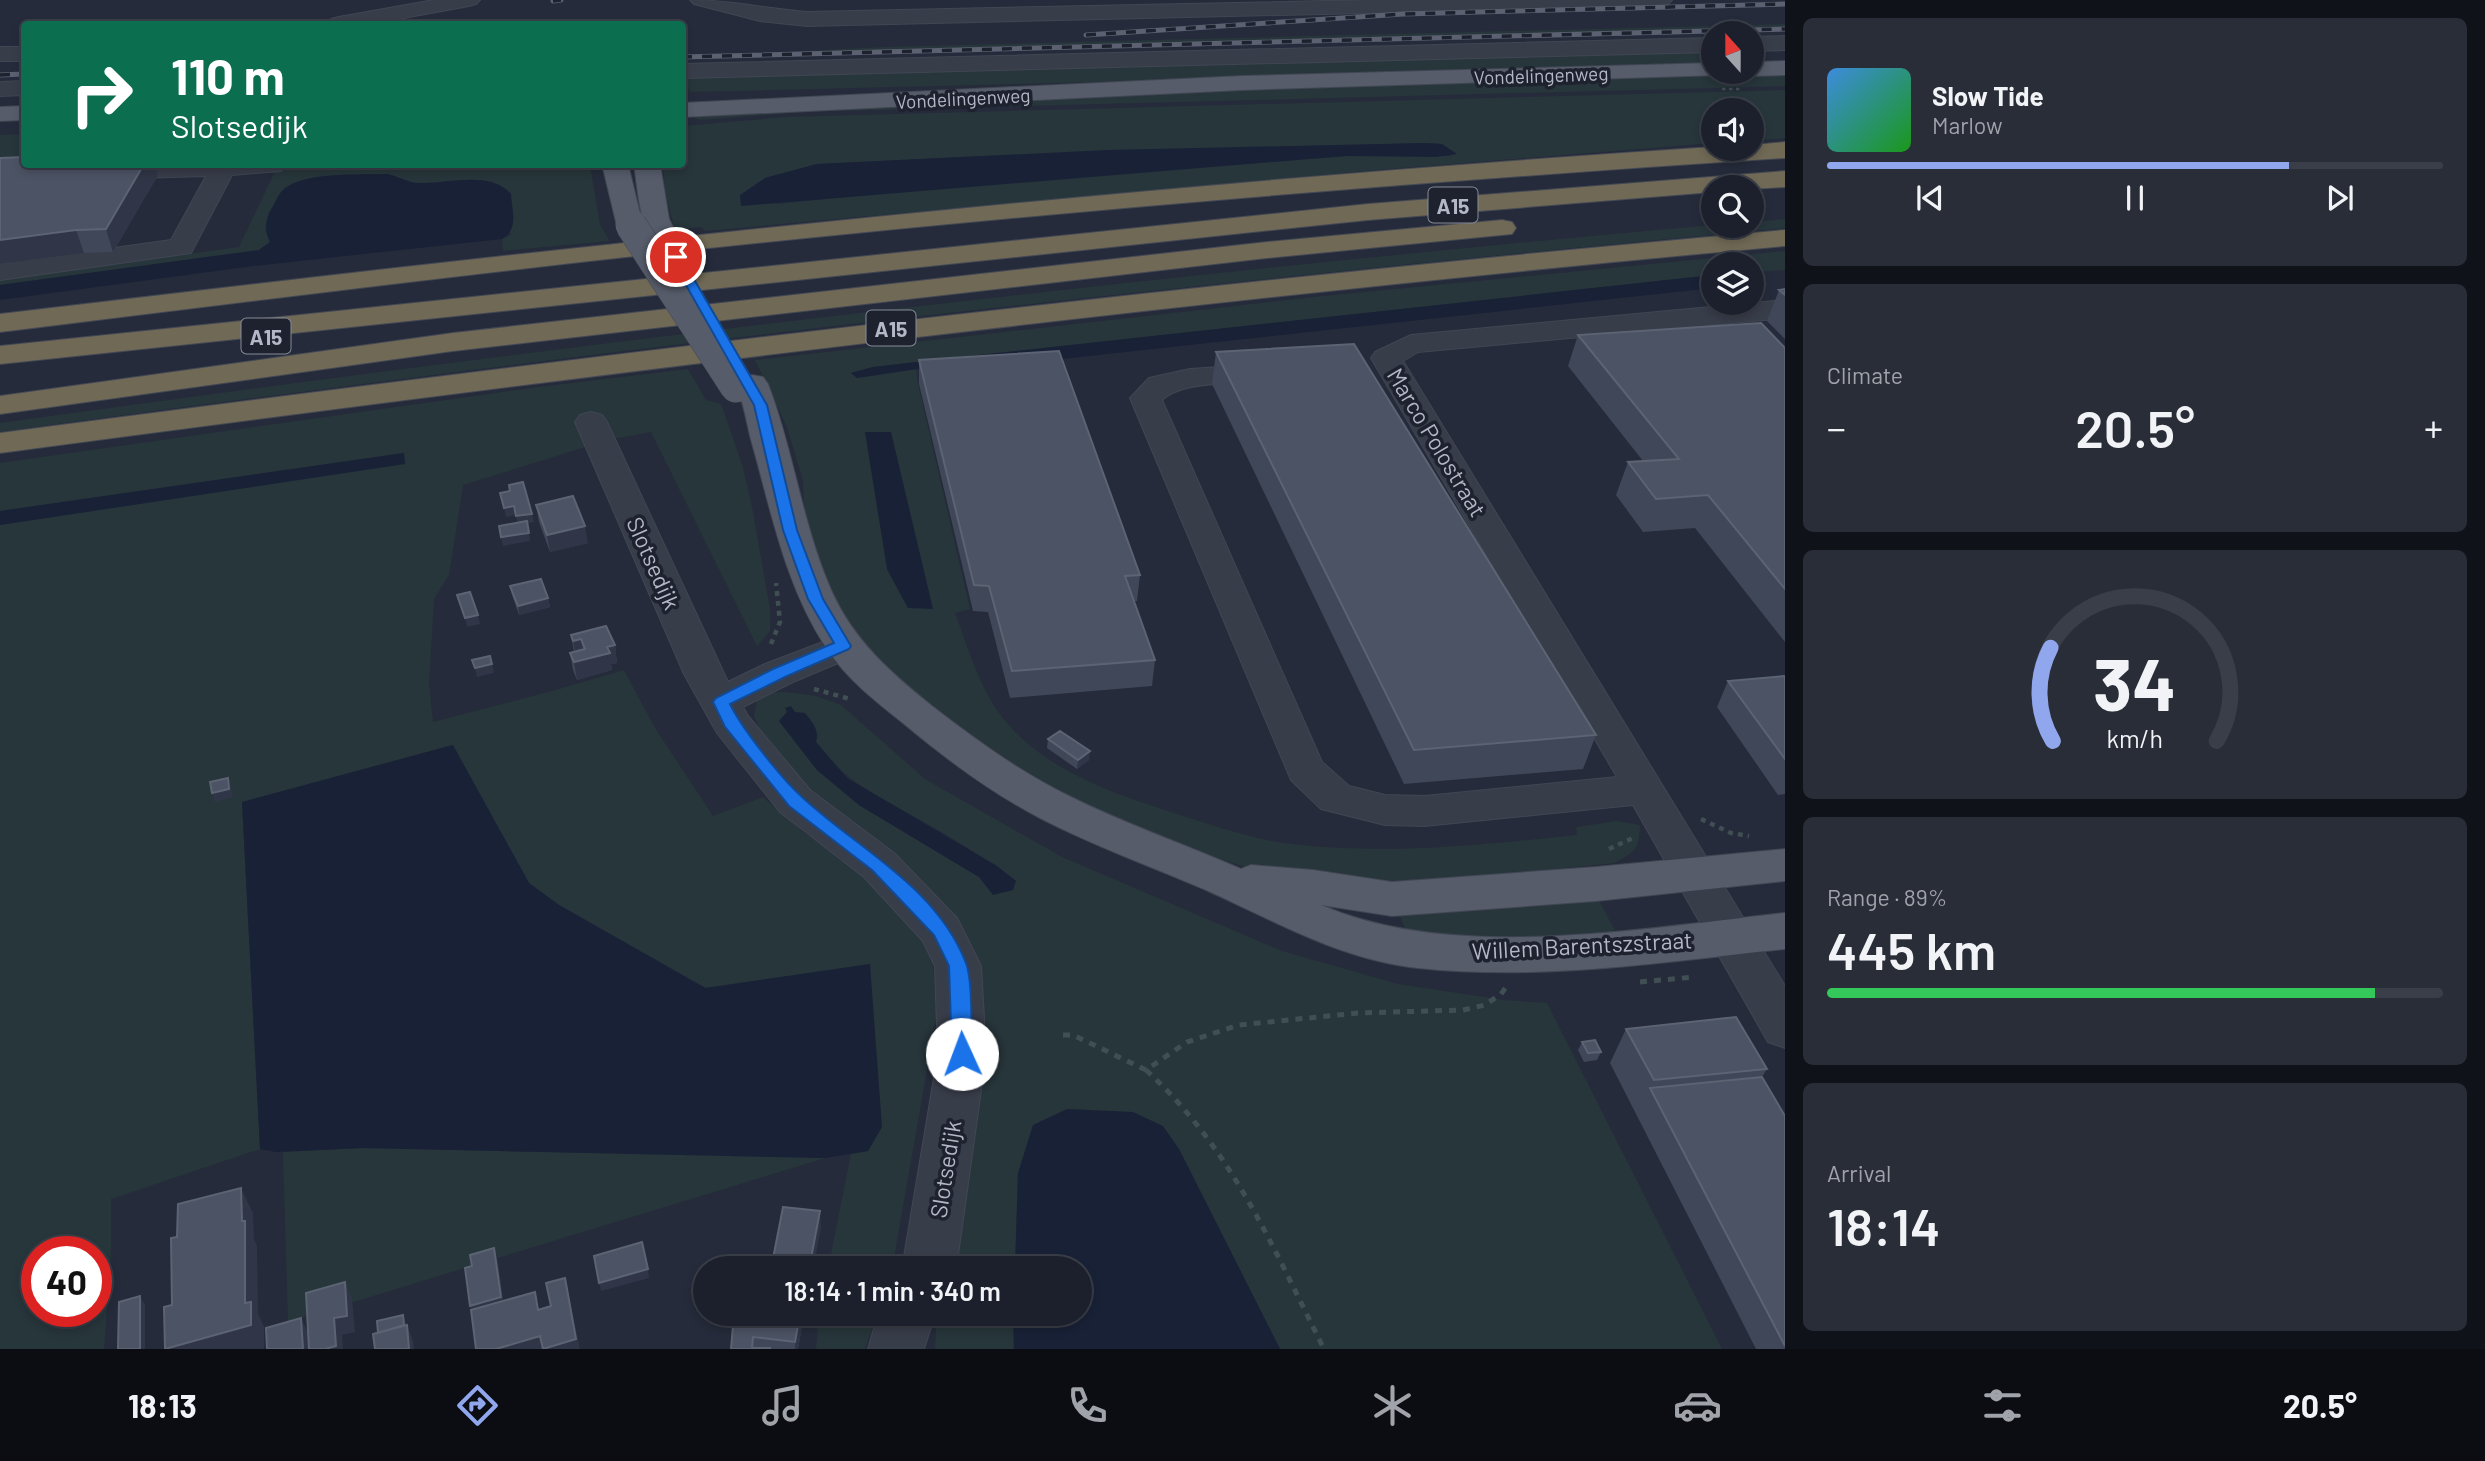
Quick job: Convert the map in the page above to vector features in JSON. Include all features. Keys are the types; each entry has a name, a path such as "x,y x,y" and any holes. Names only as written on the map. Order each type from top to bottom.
{"highway":[{"name":"A15","path":"0,323 476,265 834,229 1591,162 1785,150"},
{"name":"A15","path":"0,355 1368,212 1785,179"},
{"path":"1764,205 1785,203"},
{"name":"A15","path":"0,405 494,337 1267,250 1701,210"},
{"name":"A15","path":"0,443 955,320 1346,278 1785,238"},
{"name":"A15","path":"0,372 532,300"}],"main road":[{"path":"1764,69 1785,68"},
{"name":"Vondelingenweg","path":"686,110 1242,83 1701,70"},
{"name":"Vondelingenweg","path":"686,97 1242,83"},
{"path":"0,114 21,113"},
{"path":"0,130 21,130"},
{"path":"616,168 649,226"},
{"path":"647,168 649,226"},
{"name":"Willem Barentszstraat","path":"649,226 744,386 748,409 765,429 790,530 815,599 844,646 899,701 969,755 1032,795 1121,839 1224,880 1350,938 1418,950 1524,953 1630,948 1785,931"},
{"name":"Willem Barentszstraat","path":"1224,880 1312,887 1392,899 1785,865"}],"street":[{"path":"355,21 469,0"},
{"path":"701,0 760,15 792,19 1661,0"},
{"path":"734,0 761,0"},
{"path":"1127,0 1162,11"},
{"path":"1764,44 1785,43"},
{"path":"686,71 1701,45"},
{"path":"0,54 21,54"},
{"path":"0,89 21,88"},
{"path":"0,174 223,168 181,247 0,272"},
{"name":"Marco Polostraat","path":"1785,309 1411,344 1386,358 1785,1028"},
{"path":"1350,368 1390,365"},
{"path":"1297,371 1190,378 1160,386 1146,398 1305,769 1336,798 1385,810 1425,811 1645,789"},
{"name":"Slotsedijk","path":"592,422 703,674 731,723 795,801 879,865 941,930 958,966 962,1054 931,1256"},
{"path":"721,702 779,673 844,646"},
{"path":"896,1349 902,1326"},
{"path":"924,1349 925,1326"}],"path":[{"path":"1146,1070 1187,1042 1239,1025 1358,1013 1463,1010 1485,1005 1502,994 1510,982"},
{"path":"1063,1035 1073,1035 1146,1070 1164,1084 1227,1160 1324,1349"}],"shaded area":[{"path":"1785,24 1785,27 1764,28 1764,25"},
{"path":"1701,26 1701,29 766,53 882,47"},
{"path":"1701,46 1701,67 690,92 686,85 686,73"},
{"path":"1785,72 1785,86 803,112 700,120 692,114 1229,88 1701,74 1701,84 1764,84 1764,73"},
{"path":"1785,90 1785,138 1764,140 1764,98 1701,98 1701,144 1365,171 705,231 701,227 675,230 665,191 663,168 686,168 686,126 786,117","holes":["1424,143 1442,144 1451,156 1346,156 925,189 777,204 765,178 817,164 984,156"]},
{"path":"21,134 21,165 0,170 0,135"},
{"path":"277,168 590,168 600,225 610,241 503,251 502,239 511,235 492,181 417,184 403,179 311,178 293,183 269,212 265,230 270,242 259,250 0,285 0,280 239,247"},
{"path":"1785,219 1785,228 1764,230 1764,221"},
{"path":"1701,226 1701,236 1437,261 915,317 568,358 0,432 0,423 641,339 1070,289"},
{"path":"1785,251 1785,270 1764,271 1764,253"},
{"path":"1701,259 1701,276 952,358 873,367 851,373 857,378 916,369 970,609 955,613 970,656 989,698 1007,723 1055,764 1093,784 1186,817 1239,833 1291,844 1363,849 1470,845 1577,835 1576,827 1617,821 1640,825 1635,849 1614,863 1448,880 1373,882 1251,869 1158,839 1062,794 968,737 864,650 832,604 812,541 804,506 803,481 787,427 755,360 1324,296","holes":["887,569 925,584 927,592 908,608"]},
{"path":"688,369 706,400 721,404 742,464 770,609 770,631 757,646 651,432 608,440 463,485 449,575 434,599 429,683 433,722 624,670 655,728 713,816 763,797 803,832 876,884 932,951 937,1013 894,1256 831,1256 851,1154 868,1151 870,964 706,988 559,905 529,883 452,745 242,802 260,1149 111,1199 111,1236 21,1236 21,1327 106,1327 104,1349 0,1349 0,525 405,463 403,453 0,511 0,463 531,388"},
{"path":"786,692 816,696 841,705 925,779 1062,857 1282,951 1398,984 1504,1000 1547,1003 1722,1349 1280,1349 1179,1149 1018,1173 1015,1256 942,1256 974,989 831,822 763,736 754,716 758,693","holes":["787,712 818,735 816,742 848,777 967,848 1016,881 993,894 979,877 859,805 817,770 779,721"]},
{"path":"1595,893 1619,938 1491,939 1406,931 1399,913"},
{"path":"363,1148 825,1158 288,1322 283,1152"},
{"path":"818,1326 873,1326 865,1349 816,1349"},
{"path":"936,1326 1013,1326 1014,1349 935,1349"}],"water":[{"path":"1442,144 1457,154 1436,157 1346,156 741,206 740,195 765,178 817,164 1107,150"},
{"path":"387,174 415,183 468,180 492,182 511,194 511,231 502,239 253,266 0,300 0,285 259,250 270,242 266,228 270,211 281,192 290,185 315,177"},
{"path":"1701,276 1701,289 1044,361 917,369 857,378 851,373 873,367"},
{"path":"865,432 891,432 933,609 908,608 887,569"},
{"path":"404,453 405,464 0,525 0,511"},
{"path":"791,706 795,712 805,713 811,720 816,730 816,742 847,778 997,866 1016,881 1013,890 993,895 979,877 859,805 817,770 779,721 787,712 785,708"},
{"path":"453,745 529,883 559,905 705,988 870,964 882,1127 868,1151 825,1158 363,1148 276,1152 260,1149 242,802"},
{"path":"1067,1109 1133,1112 1163,1126 1179,1149 1280,1349 1014,1349 1013,1326 1092,1326 1092,1256 1015,1256 1018,1173 1033,1125"}],"building":[{"path":"21,157 21,168 142,168 106,229 76,230 0,240 0,158"},
{"path":"1761,323 1785,348 1785,589 1708,495 1656,499 1628,462 1679,459 1578,335"},
{"path":"1354,344 1596,735 1414,750 1216,352"},
{"path":"1059,351 1140,575 1125,576 1155,660 1012,671 989,586 974,585 919,360"},
{"path":"523,482 532,514 516,516 514,506 504,508 500,493 510,491 509,485"},
{"path":"573,496 585,526 547,535 536,505"},
{"path":"527,521 529,533 501,537 499,526"},
{"path":"541,579 548,598 518,606 510,586"},
{"path":"470,592 478,615 465,618 457,595"},
{"path":"606,626 615,645 607,647 610,653 574,662 570,653 585,649 581,639 573,641 571,635"},
{"path":"490,656 492,664 475,668 472,660"},
{"path":"1785,676 1785,759 1728,681"},
{"path":"1060,731 1090,751 1078,760 1048,739"},
{"path":"228,778 229,789 212,793 210,782"},
{"path":"1736,1017 1767,1069 1654,1080 1626,1029"},
{"path":"1595,1040 1601,1052 1588,1053 1582,1042"},
{"path":"1762,1077 1785,1116 1785,1346 1650,1088"},
{"path":"241,1188 242,1221 245,1221 245,1303 251,1302 251,1325 165,1349 164,1307 172,1305 171,1238 177,1237 178,1204"},
{"path":"783,1207 820,1211 811,1256 774,1256"},
{"path":"642,1242 648,1269 599,1283 594,1256"},
{"path":"494,1248 501,1297 470,1306 465,1268 472,1266 470,1255"},
{"path":"565,1278 576,1339 543,1349 540,1336 496,1349 476,1349 471,1310 535,1292 538,1310 551,1306 546,1283"},
{"path":"345,1282 347,1316 334,1318 336,1346 309,1349 306,1293"},
{"path":"140,1296 140,1349 118,1349 119,1302"},
{"path":"403,1315 404,1325 378,1333 377,1321"},
{"path":"301,1318 303,1349 267,1349 266,1328"},
{"path":"407,1325 409,1349 375,1349 373,1334"},
{"path":"733,1326 798,1326 795,1342 753,1337 752,1348 770,1349 731,1349"}],"railway":[{"path":"553,1 561,0"},
{"path":"1086,35 1403,14 1785,4"},
{"path":"686,57 1785,29"},
{"path":"0,75 21,74"}],"route":[{"path":"676,257 761,405 790,530 815,599 844,646 779,673 721,702 731,723 795,801 879,865 941,930 958,966 962,1054"}]}
